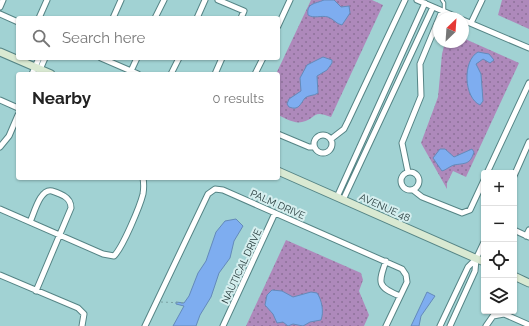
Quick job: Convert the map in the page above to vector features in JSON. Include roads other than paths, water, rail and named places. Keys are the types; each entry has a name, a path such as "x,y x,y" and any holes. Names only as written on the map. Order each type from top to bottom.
{"main road":[{"path":"0,52 16,59"},
{"path":"18,60 46,72"},
{"name":"AVENUE 48","path":"280,172 481,261"},
{"path":"517,277 529,283"}],"street":[{"path":"0,7 3,0"},
{"path":"40,16 47,0"},
{"path":"114,16 121,0"},
{"path":"156,16 164,0"},
{"path":"198,16 205,0"},
{"path":"218,0 244,11 241,16"},
{"path":"280,22 290,0"},
{"path":"331,139 344,129 405,0"},
{"path":"408,172 402,143 421,96 420,64 443,11 417,0"},
{"path":"482,0 471,23 529,48"},
{"path":"340,198 425,3"},
{"path":"340,198 433,7"},
{"path":"0,14 16,21"},
{"path":"106,60 131,71 136,60"},
{"path":"172,72 178,60"},
{"path":"216,72 221,60"},
{"path":"256,72 262,60"},
{"path":"488,170 529,83"},
{"path":"0,100 16,107"},
{"path":"0,147 9,136 16,120"},
{"path":"314,147 314,141 317,136 323,134 331,139"},
{"path":"280,135 309,147 314,147 321,153 327,152 332,144 331,139"},
{"path":"517,170 529,142"},
{"path":"408,172 414,173 418,177 419,183 413,190"},
{"path":"408,172 402,178 402,184 405,188 413,190 422,197 462,213 470,210 481,186"},
{"path":"0,209 103,254 114,256 118,252 143,195 143,180"},
{"name":"PALM DRIVE","path":"145,326 208,194 215,189 223,190 402,269 406,275 407,282 386,326"},
{"path":"30,222 42,195 46,192 51,190 68,198 71,203 72,208 36,291"},
{"name":"NAUTICAL DRIVE","path":"223,326 275,213"},
{"path":"517,231 528,236 529,230"},
{"path":"440,326 468,267 476,259 481,248"},
{"path":"450,326 476,271 476,259"},
{"path":"386,261 381,276 381,283 385,289 400,296"},
{"path":"0,275 78,308 84,314 82,326"},
{"path":"486,326 489,319 497,314 504,314 529,325"},
{"path":"516,326 518,320"}],"lane":[{"path":"442,0 444,3 443,11"}],"water":[{"path":"324,0 334,0 341,7 349,6 350,13 342,25 328,17 313,17 308,15 308,8 310,6"},
{"path":"478,52 489,54 494,60 490,63 483,59 476,64 481,74 483,101 480,105 471,95 468,88 467,79 469,63"},
{"path":"323,57 332,60 332,63 327,70 317,76 318,93 306,97 300,105 295,108 289,107 287,104 289,99 301,91 300,78 307,65"},
{"path":"440,149 445,149 454,157 472,149 474,152 471,159 467,163 452,166 442,171 433,158"},
{"path":"236,219 243,226 234,241 230,258 219,273 211,297 200,315 196,326 173,326 184,306 176,304 176,302 184,303 189,296 198,273 206,261 216,232 225,221"},
{"path":"272,290 282,291 293,297 311,292 317,293 322,306 321,320 310,322 303,326 293,324 288,326 283,322 277,323 273,314 265,305 267,295"},
{"path":"427,292 435,296 421,316 419,326 411,326"}]}
